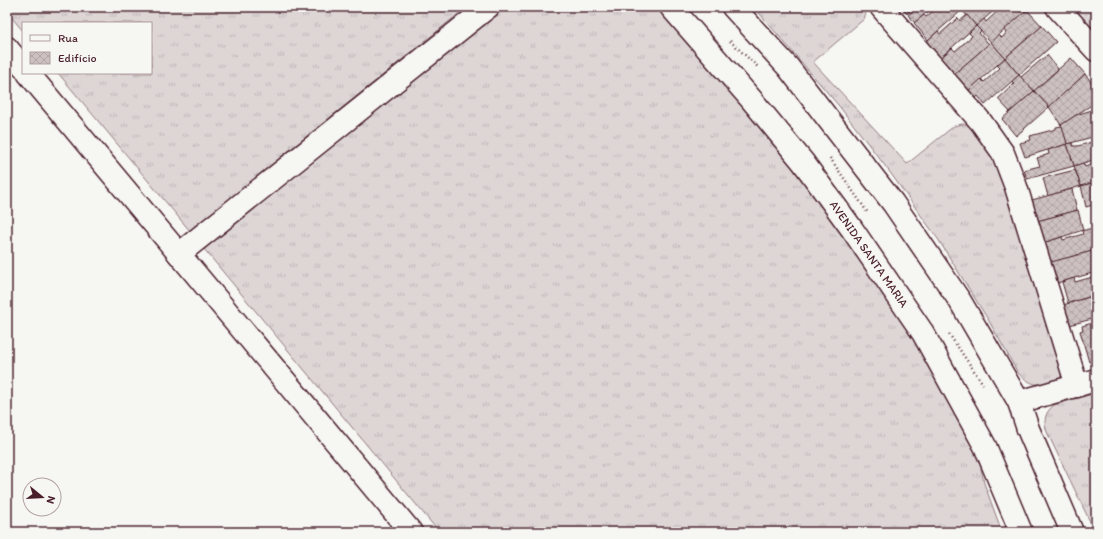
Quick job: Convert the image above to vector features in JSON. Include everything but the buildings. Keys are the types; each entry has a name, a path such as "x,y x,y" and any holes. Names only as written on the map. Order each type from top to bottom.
{"street":[{"path":"179,254 488,7"},
{"name":"AVENIDA SANTA MARIA","path":"671,7 751,99 803,162 852,229 923,333 985,446 1021,532"},
{"path":"733,7 788,67 893,203 960,301 1019,402 1028,429 1072,532"},
{"path":"881,7 981,122 1003,153 1087,383 1019,402"},
{"path":"1057,7 1096,50"},
{"path":"7,48 22,66"},
{"path":"29,74 411,532"}],"green space":[{"path":"7,7 467,7 190,231 59,74 152,74 152,22 22,22 22,30 7,12"},
{"path":"500,7 660,7 772,136 910,327 978,454 984,483 1002,532 439,532 204,249"},
{"path":"754,7 866,7 864,19 813,62 907,164 954,126 969,124 1006,172 1064,370 1059,380 1042,385 1028,381 1018,373 989,321 938,239 889,171 839,106"},
{"path":"1070,7 1096,7 1096,35"},
{"path":"1096,393 1095,532 1047,432 1045,420 1047,414 1054,405"}]}
